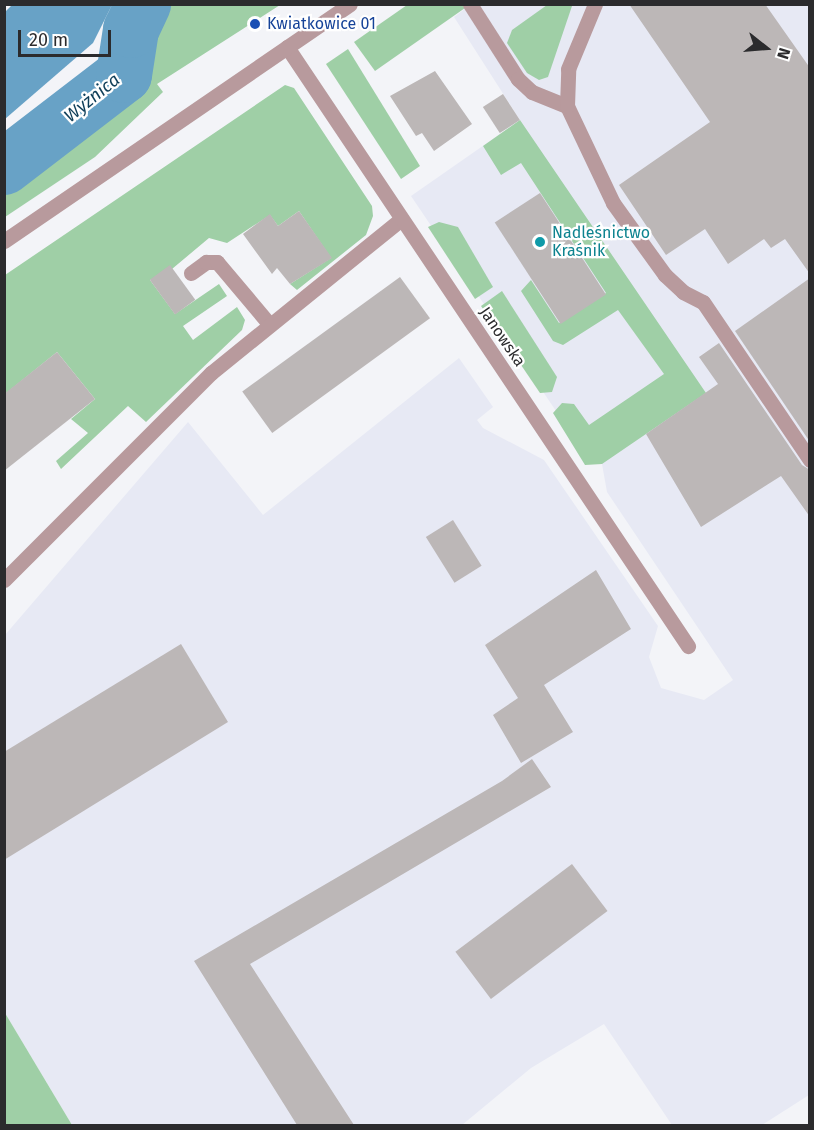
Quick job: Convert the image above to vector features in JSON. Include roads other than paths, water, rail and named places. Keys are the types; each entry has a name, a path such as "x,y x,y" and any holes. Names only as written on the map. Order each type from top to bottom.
{"street":[{"path":"4,242 350,4"},
{"path":"470,4 518,79 532,92 567,106"},
{"path":"595,4 568,69 567,106 613,203 665,275 683,292 703,302 810,459"},
{"name":"Janowska","path":"287,47 688,646"},
{"path":"4,580 211,374 401,219"},
{"path":"191,273 206,262 217,262 270,325"}],"water":[{"path":"13,4 112,5 93,43 5,119 5,12"}],"waterway":[{"name":"Wyżnica","path":"4,167 124,75 131,30 143,4"}],"place":[{"name":"Kwiatkowice 01","path":"255,24"},
{"name":"Nadleśnictwo Kraśnik","path":"540,242"}]}
